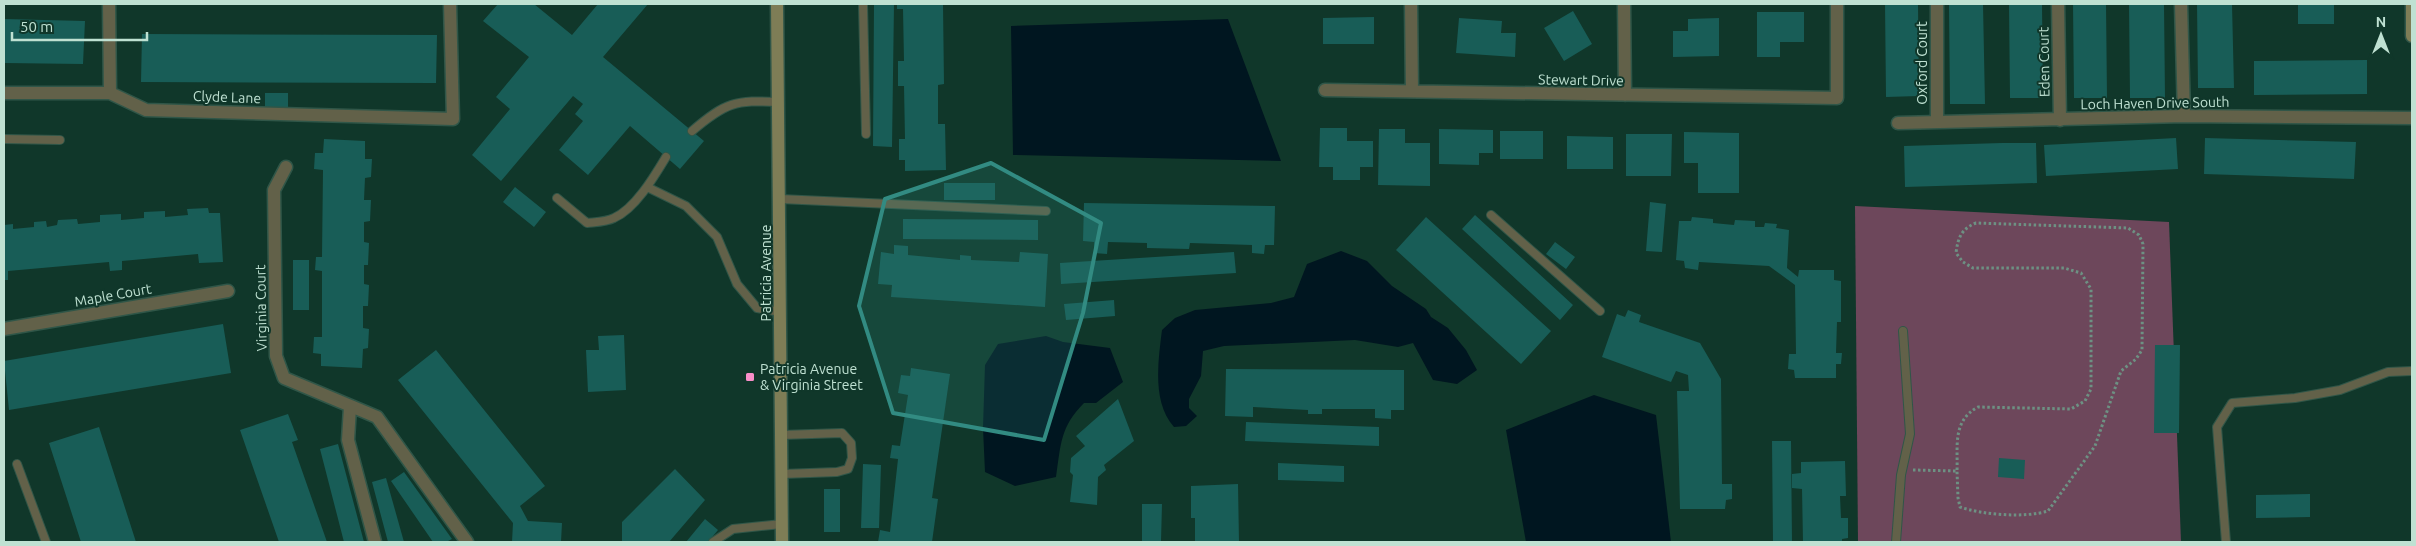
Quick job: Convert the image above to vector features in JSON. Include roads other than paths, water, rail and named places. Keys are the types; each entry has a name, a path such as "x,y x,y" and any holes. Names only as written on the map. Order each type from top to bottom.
{"street":[{"path":"109,4 110,93"},
{"name":"Clyde Lane","path":"4,92 110,93 146,110 453,119 450,4"},
{"name":"Patricia Avenue","path":"777,4 782,542"},
{"path":"1411,4 1412,91"},
{"path":"1624,4 1625,96"},
{"name":"Stewart Drive","path":"1325,90 1837,98 1837,4"},
{"name":"Oxford Court","path":"1937,4 1937,122"},
{"name":"Eden Court","path":"2058,4 2060,120"},
{"path":"2181,4 2184,116"},
{"path":"2412,4 2412,36"},
{"name":"Loch Haven Drive South","path":"1898,123 2184,116 2412,118"},
{"name":"Virginia Court","path":"286,167 274,190 276,356 284,378 377,417 467,542"},
{"name":"Maple Court","path":"4,329 228,290"},
{"path":"350,407 348,440 375,542"}],"lane":[{"path":"863,4 866,134"},
{"path":"692,131 715,111 732,104 747,101 779,102"},
{"path":"4,140 60,140"},
{"path":"558,198 587,223 612,219 622,214 647,187 666,157"},
{"path":"647,187 686,206 717,237 738,284 756,308 781,312"},
{"path":"780,199 1046,211"},
{"path":"1491,215 1600,311"},
{"path":"1896,542 1902,470 1910,434 1903,331"},
{"path":"2226,542 2217,426 2232,403 2313,395 2340,390 2388,372 2412,370"},
{"path":"781,435 842,433 851,443 852,458 848,469 837,472 782,474"},
{"path":"17,464 46,542"},
{"path":"713,542 733,529 782,524"}],"water":[{"path":"1228,19 1281,161 1013,155 1011,26"},
{"path":"1341,251 1367,261 1392,286 1426,309 1431,317 1448,328 1466,350 1477,370 1457,384 1433,380 1413,343 1398,347 1355,340 1224,346 1203,351 1201,376 1189,399 1189,408 1197,416 1186,426 1174,427 1162,406 1159,394 1158,368 1162,330 1175,318 1195,310 1271,303 1294,297 1307,264"},
{"path":"1046,336 1063,342 1110,348 1123,382 1096,403 1084,403 1070,420 1063,437 1056,477 1015,486 985,472 983,428 985,365 998,344"},
{"path":"1594,395 1656,415 1671,542 1526,542 1506,430"}],"place":[{"name":"Patricia Avenue & Virginia Street","path":"750,377"}]}
